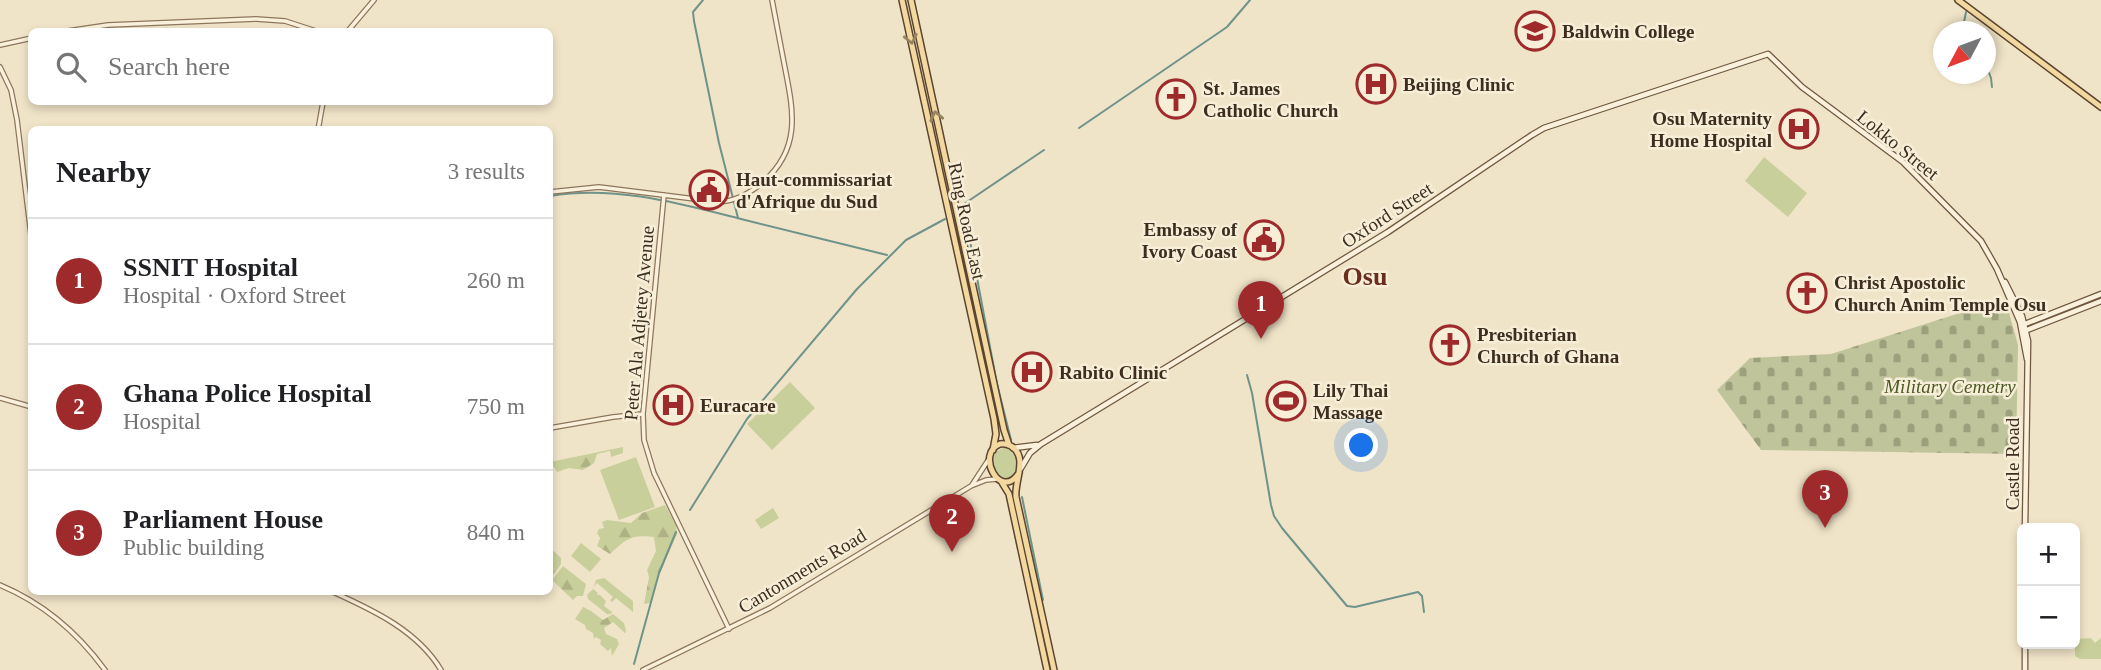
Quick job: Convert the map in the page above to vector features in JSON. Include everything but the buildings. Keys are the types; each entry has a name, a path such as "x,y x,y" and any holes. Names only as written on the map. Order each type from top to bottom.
{"main road":[{"name":"Ring Road East","path":"902,0 994,419 996,434 993,450"},
{"name":"Ring Road East","path":"911,0 1003,430 1011,446"},
{"path":"1958,0 2101,107"},
{"name":"Lokko Street","path":"1768,54 1802,87 1907,166 1981,241 2022,316 2024,328"},
{"name":"Oxford Street","path":"1020,470 1028,456 1041,444 1388,232 1544,128 1768,54"},
{"path":"934,145 942,143"},
{"name":"Lokko Street","path":"1997,270 2024,328"},
{"path":"2028,341 2037,323 2101,295"},
{"path":"2024,328 2101,301"},
{"path":"2022,316 2037,323"},
{"name":"Castle Road","path":"2024,328 2028,341 2025,523"},
{"name":"Castle Road","path":"2024,328 2027,359"},
{"path":"1047,670 1024,548 1016,498 1020,459 1011,446 1000,444 990,457 992,470 1009,494 1024,548 1054,670"},
{"name":"Oxford Street","path":"1011,446 1030,448 1041,444"},
{"path":"1000,480 1011,481 1020,470"},
{"path":"2025,649 2025,670"}],"street":[{"path":"350,28 374,0"},
{"path":"553,192 598,187 708,202 736,199 754,189 780,164 791,139 792,104 772,0"},
{"path":"88,28 256,19 285,20 308,28"},
{"path":"0,45 28,39"},
{"path":"0,69 10,90 17,120 28,210"},
{"path":"319,126 322,105"},
{"name":"Peter Ala Adjetey Avenue","path":"664,196 643,414 645,448 657,481 729,629"},
{"path":"0,398 28,406"},
{"path":"553,427 643,414"},
{"name":"Cantonments Road","path":"971,486 990,457"},
{"name":"Cantonments Road","path":"643,670 782,601 971,486 986,480 1000,480"},
{"path":"0,585 42,607 67,626 105,670"},
{"path":"339,595 410,635 425,649 440,670"}],"green space":[{"path":"1764,157 1807,193 1788,217 1745,181"},
{"name":"Military Cemetry","path":"1985,305 2008,309 2018,345 2016,454 1761,450 1717,390 1750,358 1831,354"},
{"path":"790,382 815,408 772,450 747,424"},
{"path":"623,447 623,453 611,457 610,451 597,454 594,463 583,470 569,468 557,472 553,461"},
{"path":"1005,447 1012,452 1016,462 1014,474 1007,480 996,473 992,461 995,452"},
{"path":"636,457 655,507 619,520 600,470"},
{"path":"665,505 676,525 677,534 650,603 644,604 649,577 647,570 656,551 654,537 640,536 629,539 610,554 597,546 600,538 597,533 604,528 602,522 607,520 631,523 642,513"},
{"path":"773,508 779,518 761,529 755,520"},
{"path":"581,543 601,559 590,572 571,556"},
{"path":"553,552 561,558 561,564 553,576"},
{"path":"563,566 586,584 583,596 577,596 573,600 553,579"},
{"path":"604,578 633,601 633,612 616,598 612,602 610,600 613,597 597,583 594,587 596,580"},
{"path":"593,589 606,601 604,606 611,614 607,614 588,599 587,595"},
{"path":"583,607 603,620 613,614 624,623 625,633 613,622 604,628 606,634 617,639 619,644 612,656 611,648 608,651 600,644 601,640 596,637 594,639 593,633 575,619"},
{"path":"2091,638 2095,643 2101,638 2101,659 2080,659 2075,656 2075,649 2080,649 2080,639"}],"waterway":[{"path":"703,0 693,12 694,21 719,143 738,218"},
{"path":"1079,128 1227,27 1250,0"},
{"path":"1964,21 1966,12"},
{"path":"1011,440 961,206 1044,150"},
{"path":"553,196 598,193 646,197 887,255"},
{"path":"690,510 747,419 857,289 906,240 945,219"},
{"path":"1247,375 1271,505 1282,528 1347,606 1355,607 1418,592 1422,596 1424,612"},
{"path":"1022,497 1043,600"},
{"path":"634,664 659,573 676,532"}],"place":[{"name":"Baldwin College","path":"1535,31"},
{"name":"Beijing Clinic","path":"1376,84"},
{"name":"St. James Catholic Church","path":"1176,99"},
{"name":"Osu Maternity Home Hospital","path":"1799,129"},
{"name":"Haut-commissariat d'Afrique du Sud","path":"709,190"},
{"name":"Embassy of Ivory Coast","path":"1264,240"},
{"name":"Christ Apostolic Church Anim Temple Osu","path":"1807,293"},
{"name":"SSNIT Hospital","path":"1261,339"},
{"name":"Presbiterian Church of Ghana","path":"1450,345"},
{"name":"Rabito Clinic","path":"1032,372"},
{"name":"Lily Thai Massage","path":"1286,401"},
{"name":"Euracare","path":"673,405"},
{"name":"Parliament House","path":"1825,528"},
{"name":"Ghana Police Hospital","path":"952,552"}],"district":[{"name":"Osu","path":"1365,276"}]}
